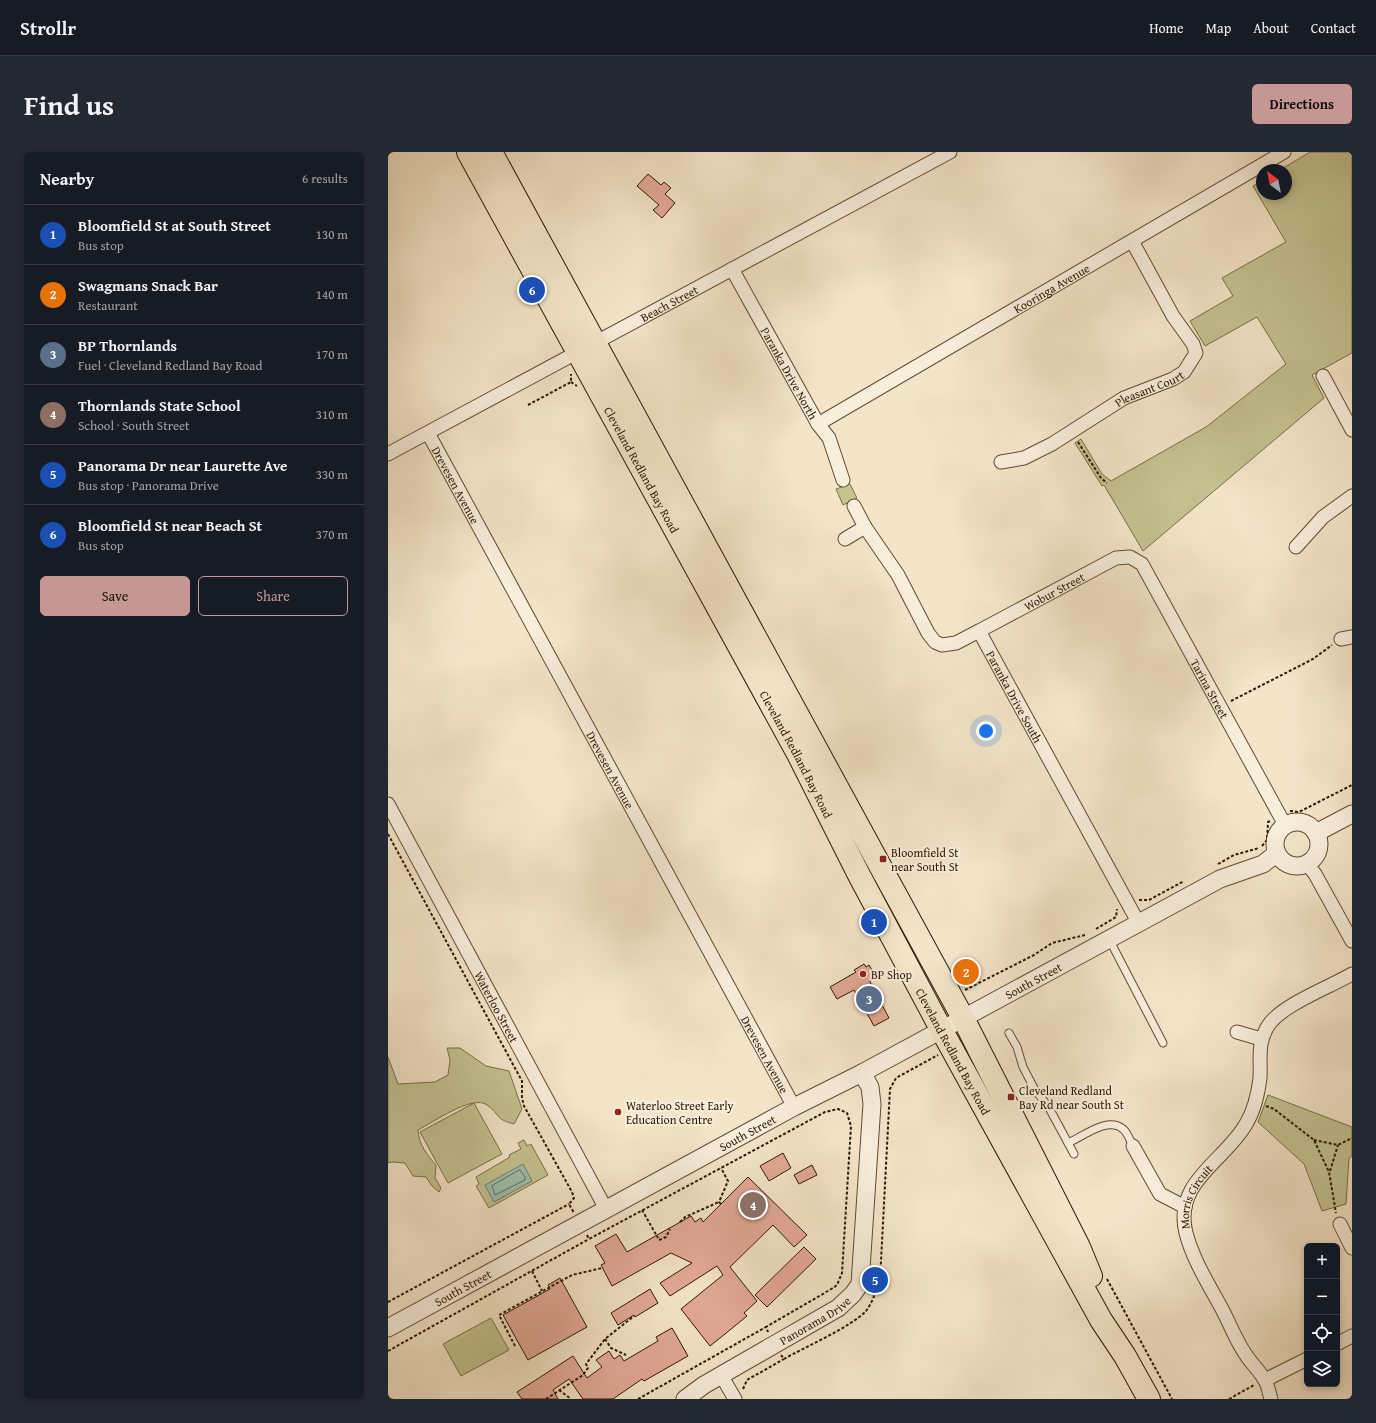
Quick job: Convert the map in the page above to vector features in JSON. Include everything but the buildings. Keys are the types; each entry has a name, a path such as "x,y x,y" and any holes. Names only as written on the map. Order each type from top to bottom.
{"highway":[{"name":"Cleveland Redland Bay Road","path":"468,152 587,347 962,1018 1079,1247 1125,1356"},
{"name":"Cleveland Redland Bay Road","path":"491,152 587,347 859,875 941,1029 1101,1320 1125,1356 1149,1399"}],"street":[{"name":"Beach Street","path":"388,454 950,152"},
{"name":"Kooringa Avenue","path":"818,424 1284,152"},
{"name":"Pleasant Court","path":"1001,462 1024,458 1052,444 1124,398 1173,379 1184,372 1196,353 1193,344 1173,316 1132,241"},
{"name":"Paranka Drive North","path":"732,269 818,424 829,438 842,480"},
{"path":"1323,376 1352,430"},
{"name":"Drevesen Avenue","path":"428,433 794,1107"},
{"path":"1296,547 1323,517 1352,496"},
{"path":"854,506 865,527 898,575 934,642 942,646 956,643 980,631"},
{"path":"845,540 865,527"},
{"name":"Wobur Street","path":"980,631 1116,558 1130,557"},
{"name":"Tarina Street","path":"1130,557 1142,564 1283,821"},
{"name":"Paranka Drive South","path":"980,631 1138,922"},
{"name":"Waterloo Street","path":"388,804 606,1209"},
{"path":"1316,833 1352,814"},
{"path":"1283,821 1302,823 1311,826 1316,833 1319,842 1319,851 1314,859 1307,864 1293,866 1280,859 1277,853 1276,838 1283,821"},
{"name":"South Street","path":"388,1328 794,1107 862,1073 1108,938 1220,880 1263,864 1277,853"},
{"path":"1307,864 1315,874 1352,941"},
{"name":"Morris Circuit","path":"1270,1399 1265,1380 1245,1355 1193,1253 1186,1231 1185,1207 1193,1187 1203,1172 1230,1146 1246,1125 1256,1102 1260,1078 1259,1052 1262,1039 1268,1025 1280,1012 1352,974"},
{"path":"1237,1032 1262,1039"},
{"name":"Panorama Drive","path":"685,1399 721,1375 838,1308 854,1294 860,1284 872,1104 870,1088 862,1073"},
{"path":"1133,1146 1160,1194 1185,1207"},
{"path":"1340,1224 1352,1248"},
{"path":"1340,1342 1352,1336"},
{"path":"1265,1380 1304,1360"},
{"path":"721,1375 739,1397"}],"lane":[{"path":"1108,938 1163,1043"},
{"path":"1009,1033 1017,1047 1023,1067 1035,1090 1048,1106 1074,1154"},
{"path":"1068,1143 1106,1124 1116,1124 1124,1130 1133,1146"}],"path":[{"path":"528,405 571,382 571,374"},
{"path":"1071,431 1101,478 1107,483"},
{"path":"1220,707 1313,659 1346,638"},
{"path":"1214,866 1234,856 1261,848 1267,840 1268,822 1283,821 1291,810 1299,812 1352,785"},
{"path":"959,987 966,991 1034,955 1052,943 1085,935 1116,917 1118,907 1127,902 1136,898 1141,901 1149,900 1189,879"},
{"path":"1256,1102 1274,1109 1314,1140 1338,1145 1352,1138"},
{"path":"1314,1140 1329,1172 1340,1224"},
{"path":"1329,1172 1338,1145"},
{"path":"680,1222 685,1217 720,1203 728,1181 721,1168"},
{"path":"388,1302 569,1204"},
{"path":"642,1210 658,1239 666,1237 670,1229"},
{"path":"388,1351 589,1239"},
{"path":"515,1346 499,1315 572,1275 602,1268"},
{"path":"532,1271 542,1291"},
{"path":"1105,1276 1172,1399"},
{"path":"546,1399 583,1375 588,1368 586,1364 605,1339 634,1316"},
{"path":"638,1399 766,1327"},
{"path":"605,1339 611,1348 626,1355"},
{"path":"739,1397 748,1380 784,1359"},
{"path":"1229,1399 1265,1380"},
{"path":"559,1390 571,1399"}],"shaded area":[{"path":"1310,152 1352,152 1352,353 1312,375 1324,398 1143,551 1104,485 1102,486 1075,443 1081,439 1102,474 1111,481 1206,427 1286,364 1257,317 1205,346 1190,321 1233,296 1222,278 1286,242 1261,200 1292,200 1292,164 1290,164"},
{"path":"1256,184 1256,191 1253,186"},
{"path":"850,484 857,498 843,505 836,489"},
{"path":"447,1048 460,1048 486,1066 509,1071 522,1109 514,1124 500,1118 487,1105 472,1103 452,1111 418,1130 422,1145 436,1165 435,1178 441,1188 439,1192 432,1186 426,1177 413,1176 405,1163 388,1163 388,1057 398,1084 435,1082 448,1075 450,1060"},
{"path":"1268,1095 1352,1127 1352,1156 1349,1158 1346,1204 1322,1211 1304,1164 1258,1122"},
{"path":"474,1103 502,1154 448,1183 420,1132"},
{"path":"524,1140 527,1146 531,1144 548,1175 489,1208 476,1186 479,1184 476,1177 510,1157 509,1155 521,1149 518,1143"},
{"path":"491,1318 509,1350 461,1376 443,1344"}],"water":[{"path":"523,1164 532,1181 494,1202 485,1185"}],"place":[{"name":"Bloomfield St near Beach St","path":"532,290"},
{"name":"Bloomfield St near South St","path":"883,859"},
{"name":"Bloomfield St at South Street","path":"874,922"},
{"name":"Swagmans Snack Bar","path":"966,972"},
{"name":"BP Shop","path":"863,974"},
{"name":"BP Thornlands","path":"869,999"},
{"name":"Cleveland Redland Bay Rd near South St","path":"1011,1097"},
{"name":"Waterloo Street Early Education Centre","path":"618,1112"},
{"name":"Thornlands State School","path":"753,1205"},
{"name":"Panorama Dr near Laurette Ave","path":"875,1280"}]}
